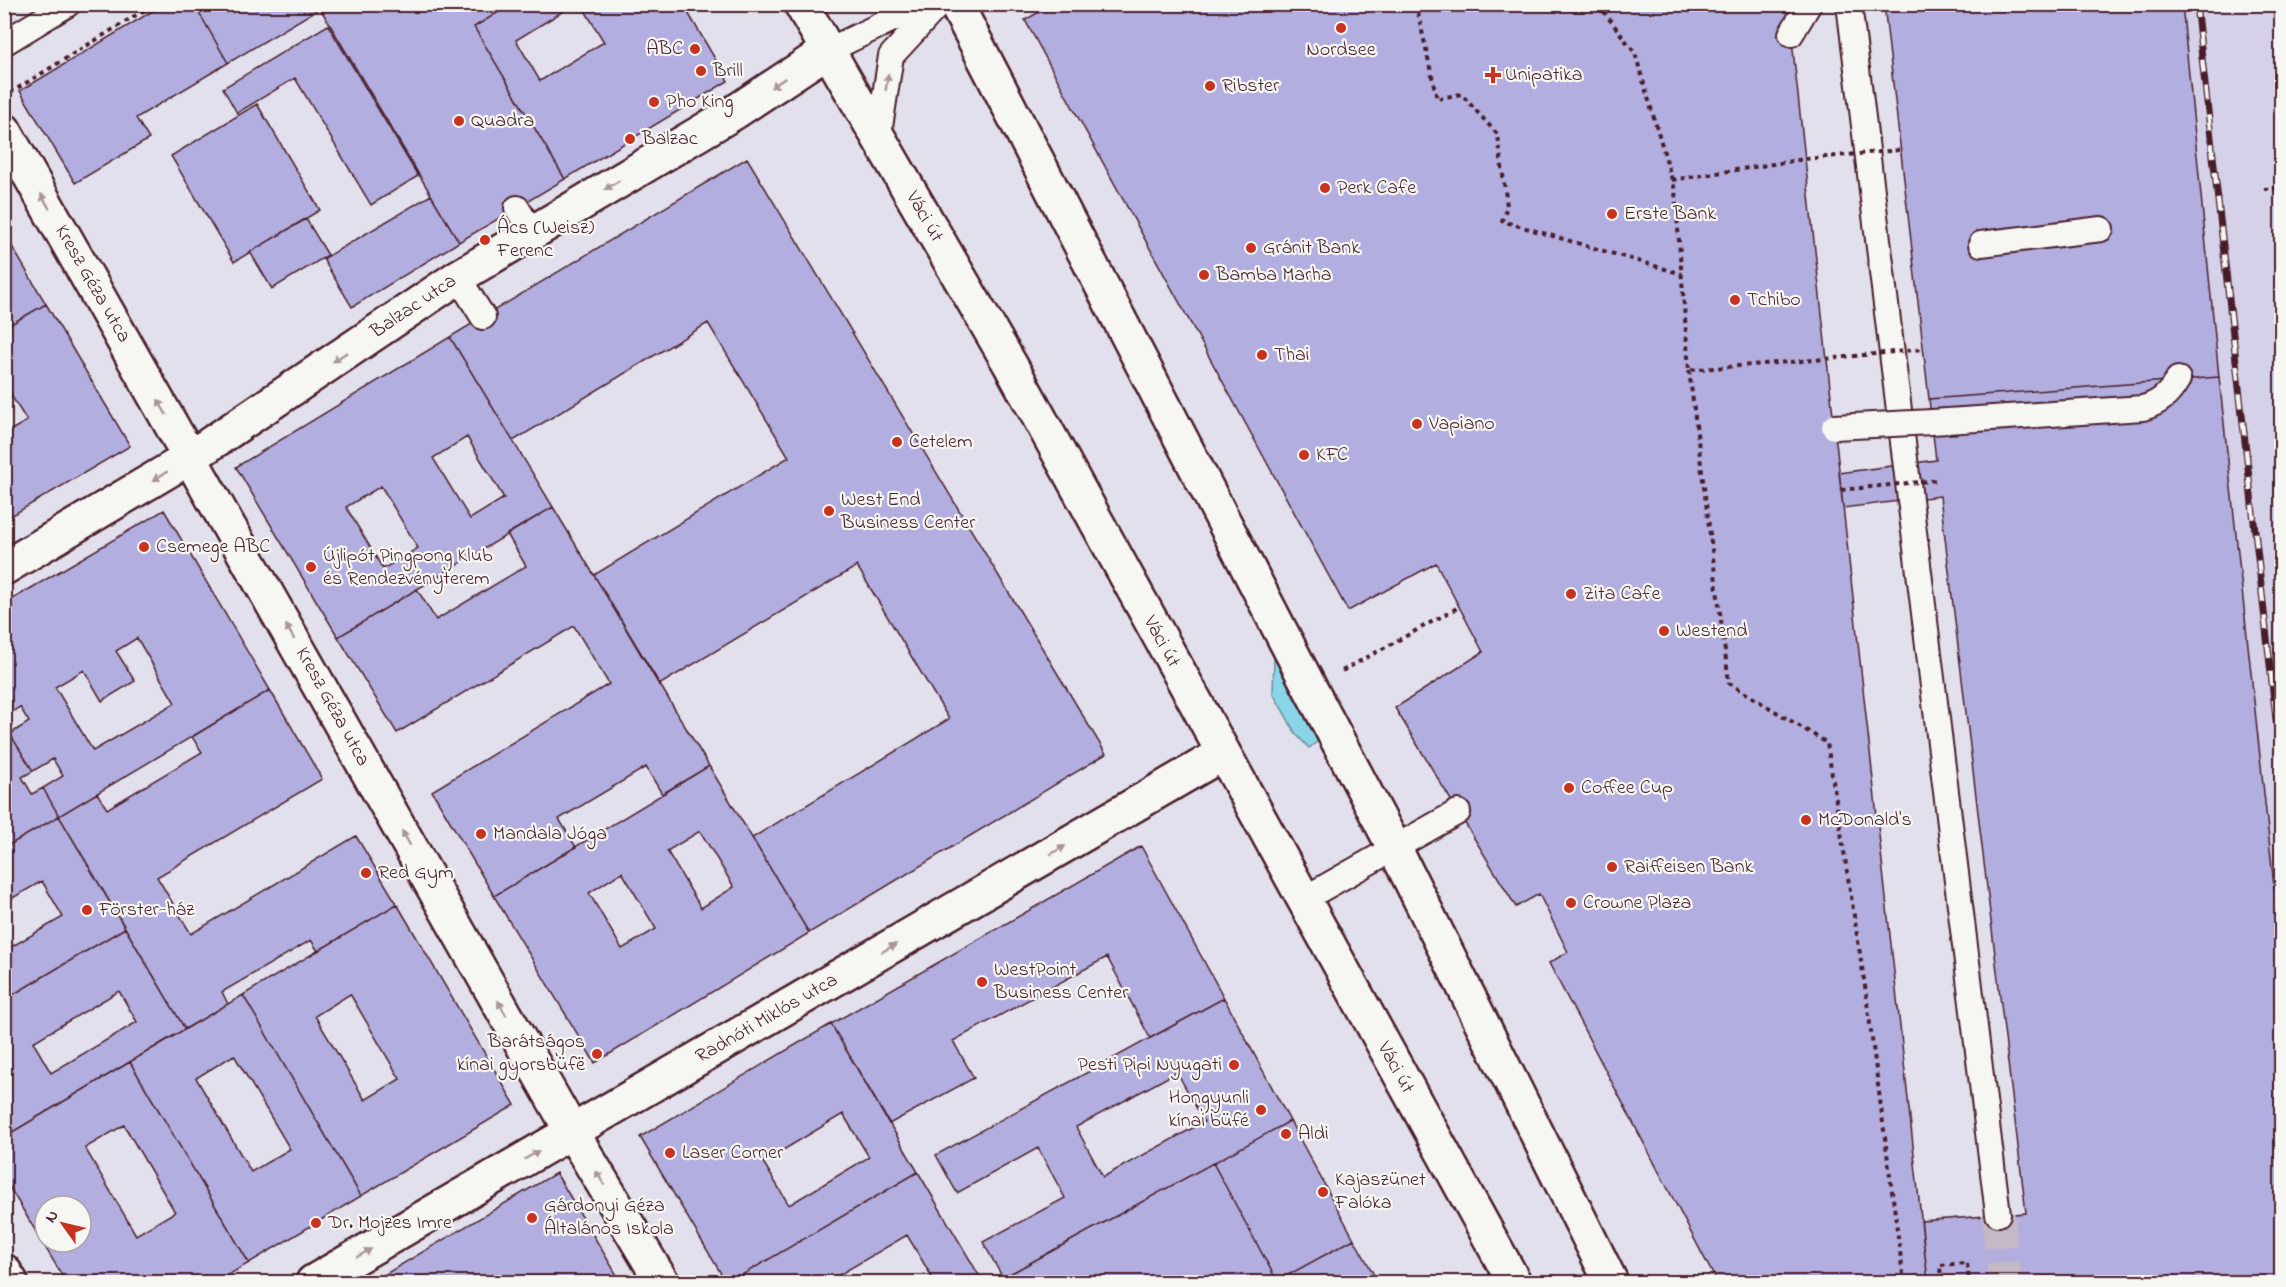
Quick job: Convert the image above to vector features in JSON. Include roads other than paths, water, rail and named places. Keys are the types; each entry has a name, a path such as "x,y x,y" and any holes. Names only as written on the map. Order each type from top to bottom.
{"street":[{"name":"Váci út","path":"801,4 1011,366 1302,900 1514,1282"},
{"path":"956,4 1394,847 1611,1282"},
{"name":"Balzac utca","path":"4,568 191,457 458,277 524,220 735,112 827,51"},
{"name":"Kresz Géza utca","path":"4,130 572,1132 662,1282"},
{"name":"Radnóti Miklós utca","path":"313,1282 1222,754"},
{"path":"4,1271 11,1282"}],"lane":[{"path":"4,42 68,4"},
{"path":"827,51 924,4"},
{"path":"878,140 891,56 939,4"},
{"path":"1791,34 1809,4"},
{"path":"1849,4 1998,1214"},
{"path":"1981,244 2100,229"},
{"path":"458,277 483,318"},
{"path":"1834,427 2143,408 2169,395 2178,379"},
{"path":"1302,900 1458,812"}],"water":[{"path":"1274,657 1288,657 1288,686 1309,725 1322,738 1309,748 1296,734 1273,693"}],"tunnel":[{"path":"1998,1214 2005,1282"}],"railway":[{"path":"2196,4 2282,772"}],"place":[{"name":"Nordsee","path":"1341,28"},
{"name":"ABC","path":"695,49"},
{"name":"Brill","path":"701,71"},
{"name":"Unipatika","path":"1493,75"},
{"name":"Ribster","path":"1210,86"},
{"name":"Pho King","path":"654,102"},
{"name":"Quadra","path":"459,121"},
{"name":"Balzac","path":"630,139"},
{"name":"Perk Cafe","path":"1325,188"},
{"name":"Erste Bank","path":"1612,214"},
{"name":"Ács (Weisz) Ferenc","path":"485,240"},
{"name":"Gránit Bank","path":"1251,248"},
{"name":"Bamba Marha","path":"1204,275"},
{"name":"Tchibo","path":"1735,300"},
{"name":"Thai","path":"1262,355"},
{"name":"Vapiano","path":"1417,424"},
{"name":"Cetelem","path":"897,442"},
{"name":"KFC","path":"1304,455"},
{"name":"West End Business Center","path":"829,511"},
{"name":"Csemege ABC","path":"144,547"},
{"name":"Újlipót Pingpong Klub és Rendezvényterem","path":"311,567"},
{"name":"Zita Cafe","path":"1571,594"},
{"name":"Westend","path":"1664,631"},
{"name":"Coffee Cup","path":"1569,788"},
{"name":"McDonald's","path":"1806,820"},
{"name":"Mandala Jóga","path":"481,834"},
{"name":"Raiffeisen Bank","path":"1612,867"},
{"name":"Red Gym","path":"366,873"},
{"name":"Crowne Plaza","path":"1571,903"},
{"name":"Förster-ház","path":"87,910"},
{"name":"WestPoint Business Center","path":"982,982"},
{"name":"Barátságos kínai gyorsbüfë","path":"597,1054"},
{"name":"Pesti Pipi Nyugati","path":"1234,1065"},
{"name":"Hongyunli kínai büfé","path":"1261,1110"},
{"name":"Aldi","path":"1286,1134"},
{"name":"Laser Corner","path":"670,1153"},
{"name":"Kajaszünet Falóka","path":"1323,1192"},
{"name":"Gárdonyi Géza Általános Iskola","path":"532,1218"},
{"name":"Dr. Mojzes Imre","path":"316,1223"}]}
